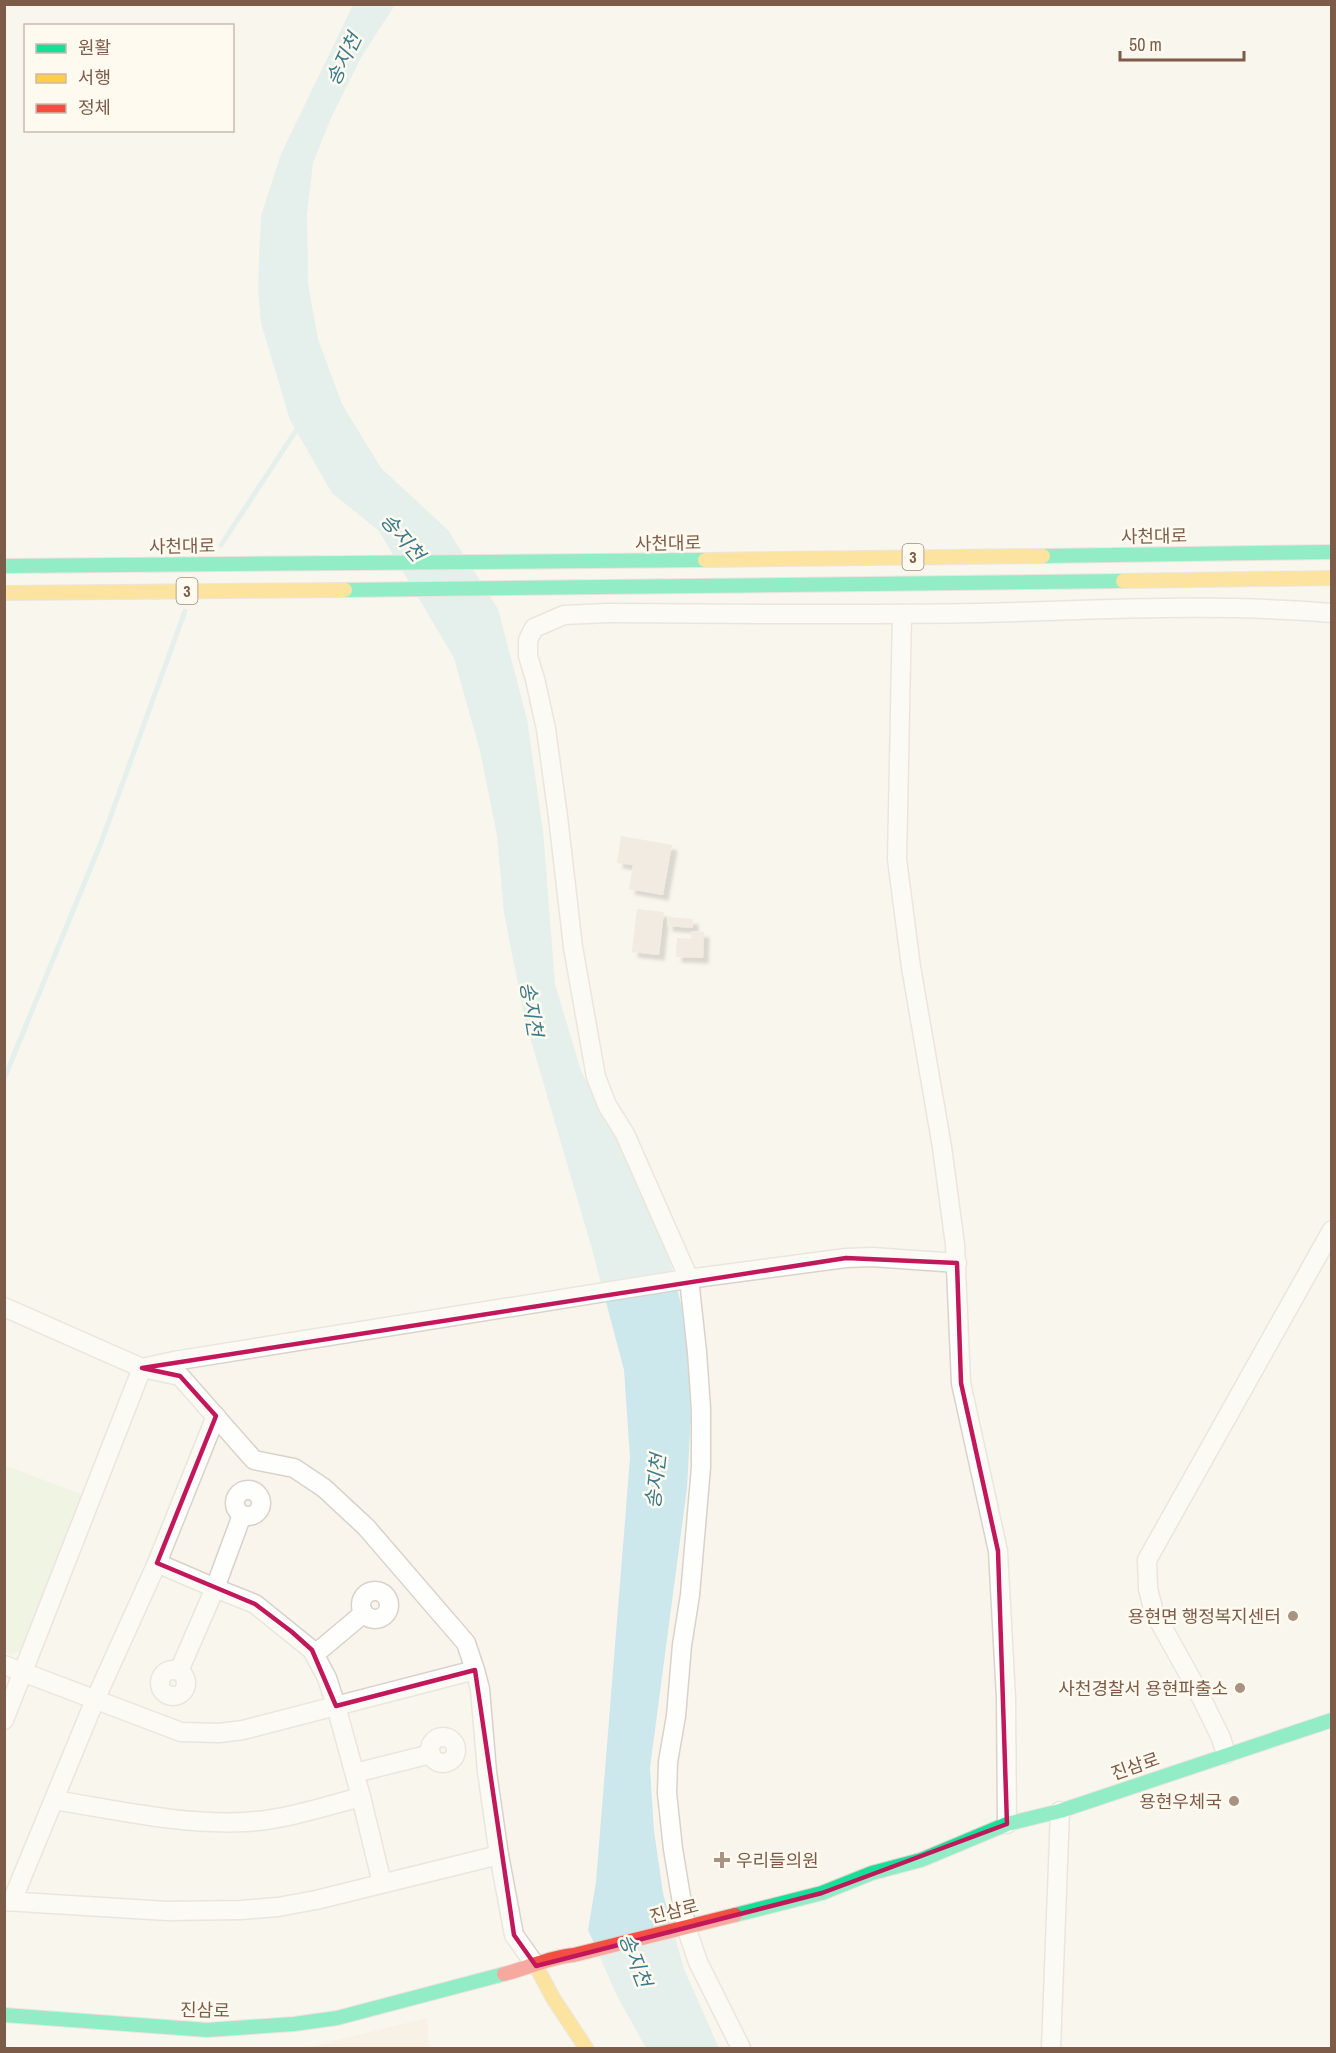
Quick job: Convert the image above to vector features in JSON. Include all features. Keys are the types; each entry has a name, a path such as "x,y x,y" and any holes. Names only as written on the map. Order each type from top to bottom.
{"main road":[{"name":"사천대로","path":"4,566 495,563 1332,552"},
{"name":"3","path":"4,593 1332,578"},
{"name":"진삼로","path":"4,2015 207,2030 294,2024 337,2018 536,1966 555,1957 684,1928 822,1893 872,1873 921,1860 1007,1824 1060,1811 1332,1720"},
{"path":"536,1966 553,1998 586,2049"}],"street":[{"path":"741,2049 698,1962 684,1928 667,1793 668,1762 676,1716 682,1645 690,1595 700,1467 701,1409 698,1353 684,1280 625,1134 607,1105 596,1077 573,947 546,729 528,656 528,640 534,628 564,615 608,613 902,614 1188,607 1289,609 1332,613"},
{"path":"902,614 897,859 910,967 942,1147 957,1263 957,1333 961,1383 998,1551 1006,1698 1007,1824"},
{"path":"1226,1754 1221,1738 1198,1691 1154,1612 1148,1589 1147,1560 1332,1230"},
{"path":"142,1368 594,1294 846,1258 872,1257 957,1263"},
{"path":"4,1307 142,1368 180,1376 254,1460 294,1468 324,1488 366,1527 466,1643 480,1689 487,1772 514,1935 536,1966"},
{"path":"4,1720 142,1368"},
{"path":"216,1416 157,1563 8,1901 167,1911 278,1907 316,1900 499,1855"},
{"path":"179,1671 215,1588 242,1515"},
{"path":"157,1563 255,1604 292,1632 315,1654 327,1678 336,1706 362,1797 382,1883"},
{"path":"315,1654 364,1613"},
{"path":"4,1665 181,1732 219,1733 243,1730 475,1670"},
{"path":"355,1773 431,1754"},
{"path":"54,1800 202,1822 278,1818 362,1797"},
{"path":"1051,2049 1060,1811"}],"highlighted area":[{"path":"846,1258 957,1263 961,1383 998,1551 1007,1824 822,1893 536,1966 514,1935 475,1670 336,1706 312,1650 292,1632 255,1604 157,1563 216,1416 180,1376 142,1368"}],"shaded area":[{"path":"427,2018 429,2048 305,2048"}],"green space":[{"path":"4,1465 88,1497 23,1649 11,1655 4,1652"}],"water":[{"name":"송지천","path":"353,5 395,5 362,56 331,118 313,163 307,213 308,284 318,339 342,404 381,468 448,530 498,609 527,719 543,831 555,984 581,1071 617,1140 668,1253 690,1339 693,1377 687,1488 650,1768 654,1831 663,1893 684,1969 719,2048 646,2048 616,1994 588,1930 596,1882 630,1458 624,1370 592,1249 525,1020 504,913 497,835 480,751 454,658 379,531 332,493 290,420 261,323 258,289 261,216 281,154"}],"building":[{"path":"621,836 672,845 663,895 629,889 633,865 617,863"},
{"path":"637,909 664,912 659,955 632,952"},
{"path":"667,917 693,919 693,928 667,926"},
{"path":"692,931 704,932 703,958 676,957 677,938 691,939"}],"waterway":[{"path":"221,545 299,426"},
{"path":"4,1079 102,840 185,611"}],"traffic: fast":[{"path":"1043,556 1332,552"},
{"path":"4,566 705,560"},
{"path":"345,590 1123,581"},
{"path":"735,1915 822,1893 872,1873 921,1860 1007,1824 1060,1811 1332,1720"},
{"path":"4,2015 207,2030 294,2024 337,2018 504,1974"}],"traffic: slow":[{"path":"705,560 1043,556"},
{"path":"1123,581 1332,578"},
{"path":"4,593 345,590"},
{"path":"536,1966 553,1998 586,2048"}],"traffic: jam":[{"path":"504,1974 556,1958 735,1915"}],"place":[{"name":"용현면 행정복지센터","path":"1293,1616"},
{"name":"사천경찰서 용현파출소","path":"1240,1688"},
{"name":"용현우체국","path":"1234,1801"},
{"name":"우리들의원","path":"722,1860"}]}
